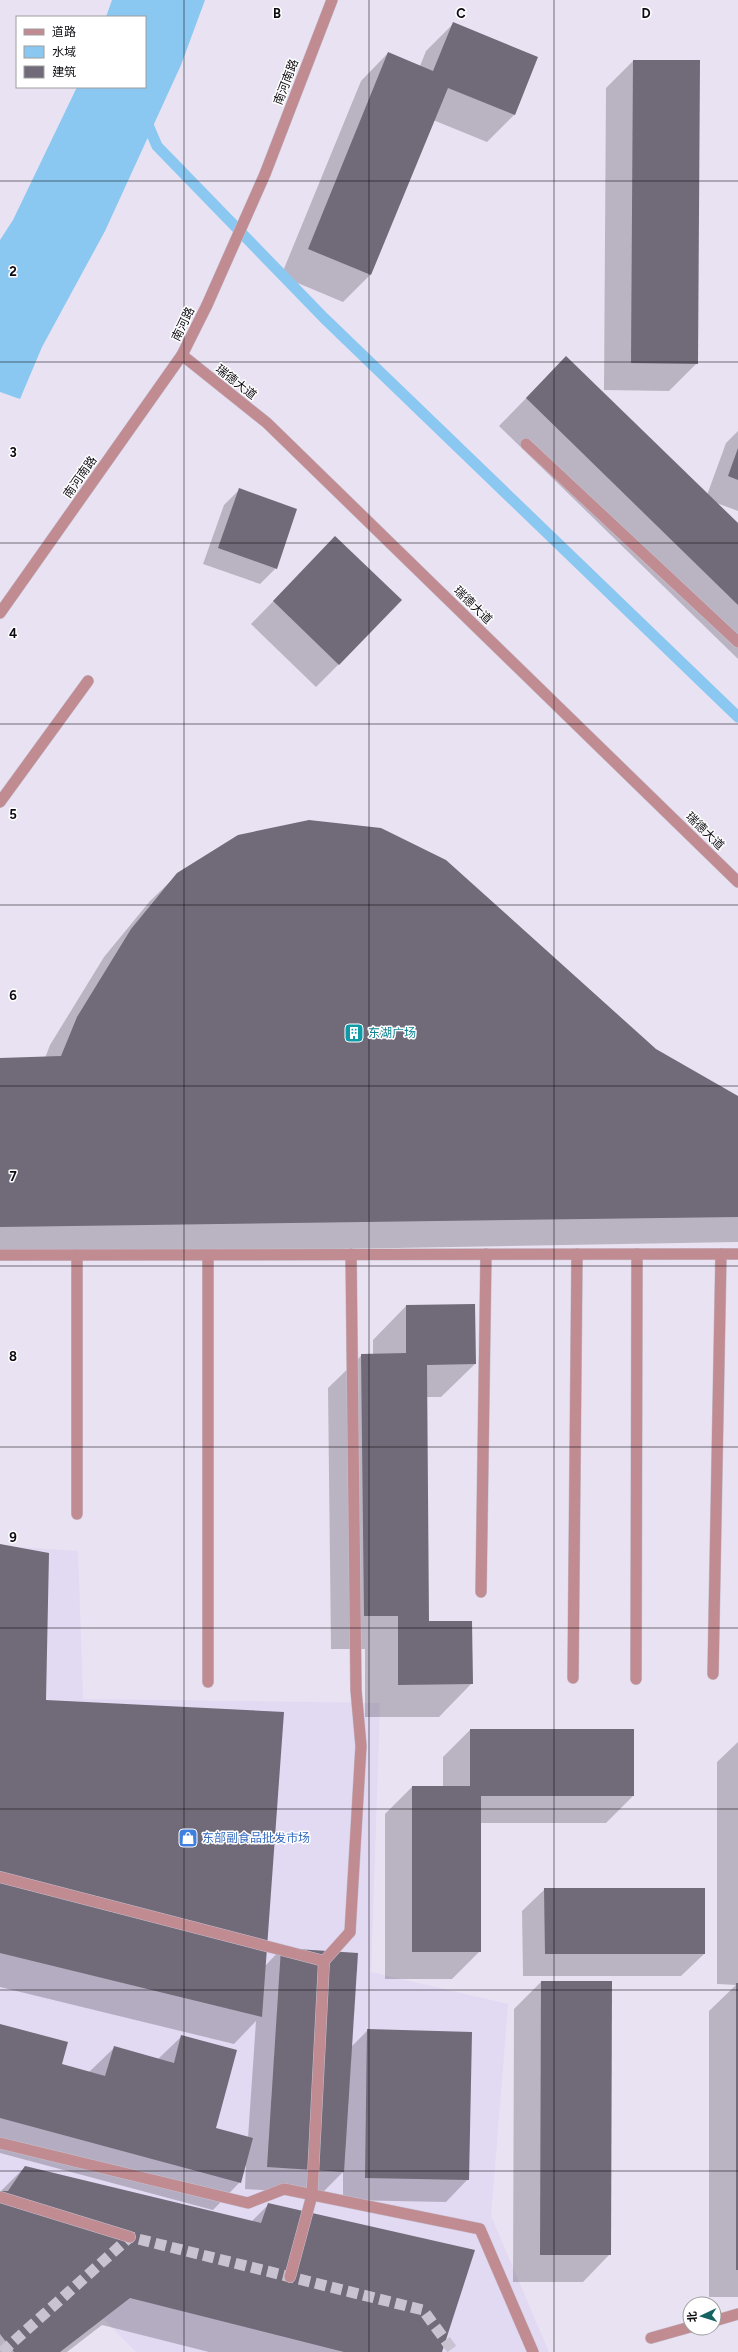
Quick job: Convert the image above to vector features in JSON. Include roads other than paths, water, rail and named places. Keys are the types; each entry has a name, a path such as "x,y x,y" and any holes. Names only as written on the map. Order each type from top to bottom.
{"street":[{"name":"南河南路","path":"207,305 264,174 332,0"},
{"name":"南河路","path":"182,356 207,305"},
{"name":"南河南路","path":"0,613 182,356"},
{"name":"瑞德大道","path":"182,356 267,423 738,882"},
{"path":"526,444 738,642"},
{"path":"0,802 88,681"},
{"path":"290,2278 312,2194 324,1961 350,1932 361,1746 356,1690 351,1254"},
{"path":"481,1592 486,1254"},
{"path":"573,1678 576,1254"},
{"path":"636,1679 637,1254"},
{"path":"713,1674 721,1254"},
{"path":"0,1255 738,1254"},
{"path":"77,1255 77,1514"},
{"path":"208,1255 208,1682"},
{"path":"0,1877 324,1961"},
{"path":"0,2142 248,2203 284,2189 480,2229 533,2352"},
{"path":"0,2197 130,2237"},
{"path":"722,2319 738,2314"},
{"path":"651,2338 682,2329"}],"water":[{"path":"112,0 205,0 181,65 105,231 42,347 20,399 0,392 0,240 13,220 77,88 146,88 146,16 106,16"}],"waterway":[{"path":"145,118 157,146 324,318 738,717"}],"tunnel":[{"path":"2,2352 130,2237 423,2310 454,2352"}],"place":[{"name":"东湖广场","path":"354,1033"},
{"name":"东部副食品批发市场","path":"188,1838"}]}
